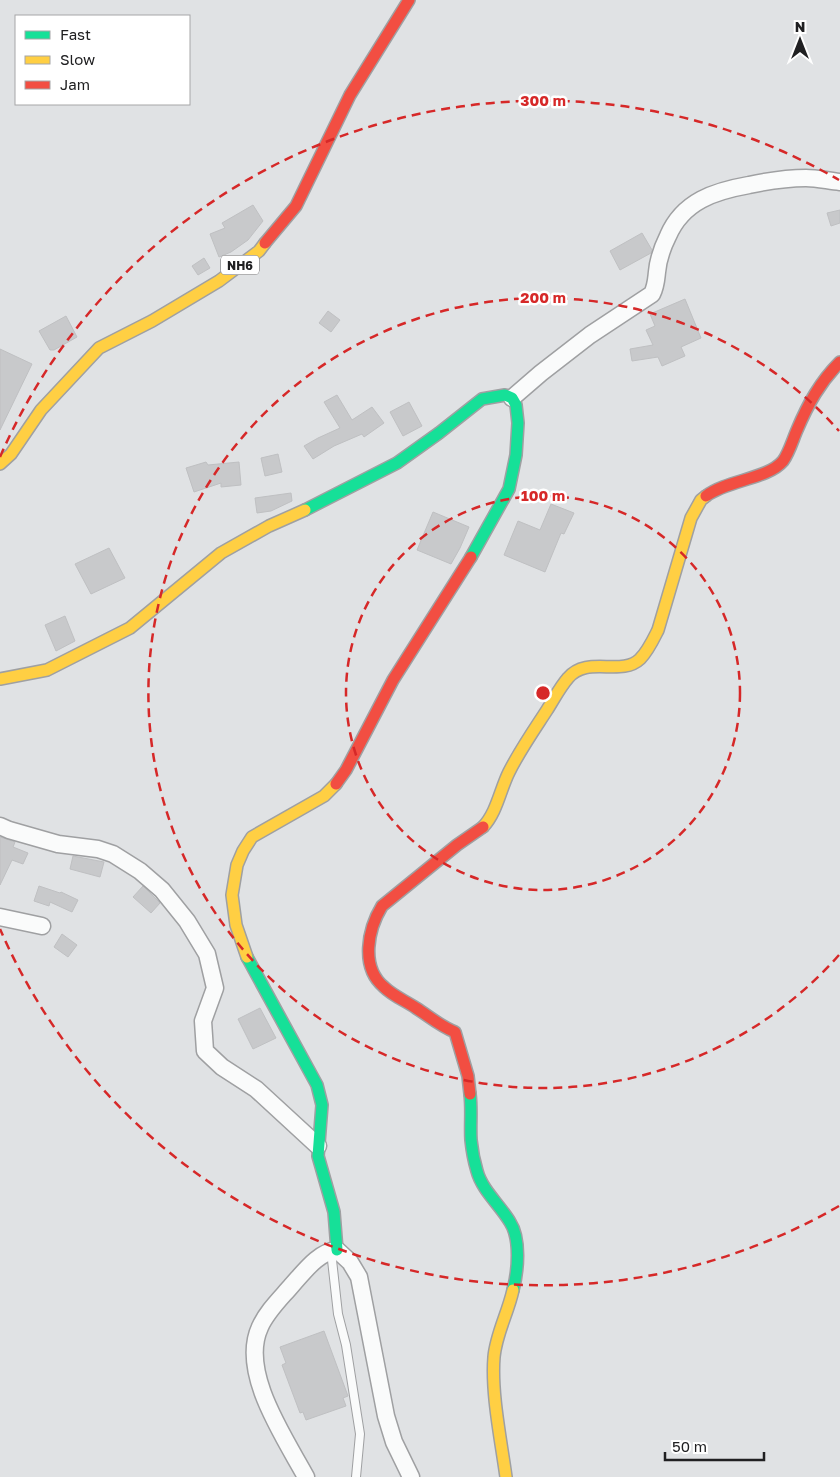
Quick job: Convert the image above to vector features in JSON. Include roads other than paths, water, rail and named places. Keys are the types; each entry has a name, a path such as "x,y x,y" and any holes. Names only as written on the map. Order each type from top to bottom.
{"main road":[{"name":"NH6","path":"0,464 11,454 41,410 99,348 152,321 219,281 259,251 296,206 350,95 409,0"},
{"path":"506,1477 494,1383 494,1358 516,1278 518,1255 515,1235 511,1223 496,1205 477,1173 471,1142 472,1107 468,1076 455,1032 442,1026 383,987 373,972 369,957 369,939 372,927 382,906 457,845 484,826 492,816 508,774 520,751 569,676 575,671 590,666 625,666 632,664 649,647 658,630 691,518 700,500 715,489 772,470 783,461 812,398 826,376 840,362"},
{"path":"0,678 47,670 130,628 220,554 269,526 318,504 397,463 482,399 505,395 512,398 516,406 518,423 516,455 509,489 454,584 376,708 346,770 337,783 324,796 252,837 244,846 236,867 232,900 233,920 238,935 246,955 317,1085 322,1105 318,1156 334,1212 334,1250"}],"street":[{"path":"512,398 540,373 590,335 652,294 656,286 657,271 668,235 677,220 691,207 710,194 729,188 775,179 808,178 840,182"},
{"path":"0,826 58,844 98,849 113,854 140,871 162,890 187,921 207,954 215,988 204,1021 205,1051 222,1067 256,1089 318,1146"},
{"path":"0,918 42,926"},
{"path":"306,1477 272,1416 258,1380 254,1362 256,1342 259,1328 270,1310 302,1274 323,1254 334,1250 350,1262 359,1277 386,1416 394,1442 411,1477"}],"lane":[{"path":"334,1250 338,1314 346,1345 360,1434 356,1477"}]}
